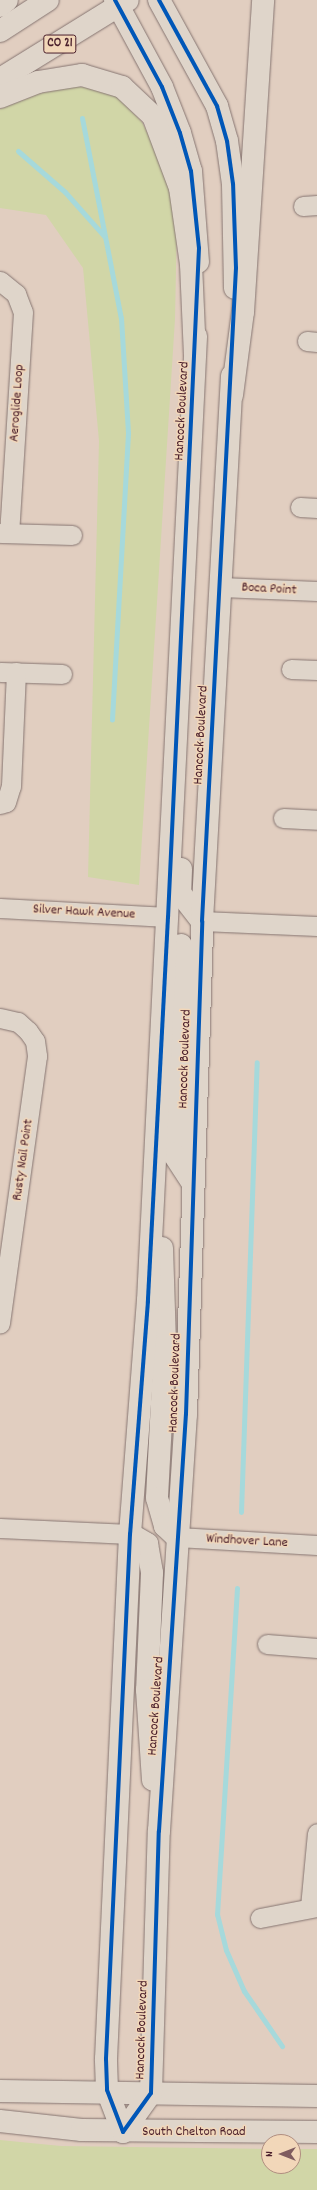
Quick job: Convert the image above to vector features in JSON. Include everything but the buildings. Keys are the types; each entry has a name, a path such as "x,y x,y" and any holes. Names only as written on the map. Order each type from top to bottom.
{"main road":[{"path":"0,6 7,0"},
{"path":"0,31 48,0"},
{"name":"Hancock Boulevard","path":"123,2132 151,2093 159,1831 186,1414 192,1182 202,921 232,396 236,260 233,184 227,141 217,106 159,0"},
{"path":"232,396 243,312 262,0"},
{"name":"Hancock Boulevard","path":"120,2 162,87 191,171 199,248 155,1163 130,1534 107,2090 123,2132"},
{"name":"CO 21","path":"0,78 120,2"},
{"path":"0,97 38,82 82,75 122,87 153,116 180,188 191,264 195,354"},
{"path":"180,665 187,698 180,893 202,921"},
{"path":"168,916 202,921"},
{"path":"168,916 182,946 173,1152 192,1182"},
{"path":"155,1163 166,1301 157,1498 165,1526 177,1537"},
{"path":"130,1534 147,1544 152,1573 148,1743 159,1831"},
{"path":"0,2091 107,2090 151,2093 317,2096"},
{"name":"South Chelton Road","path":"0,2122 123,2132 317,2132"}],"street":[{"name":"Aeroglide Loop","path":"0,281 16,294 23,312 4,533 72,535"},
{"name":"Boca Point","path":"221,587 317,591"},
{"path":"290,669 317,670"},
{"path":"0,804 6,802 11,786 8,672 62,674"},
{"path":"283,818 317,820"},
{"name":"Silver Hawk Avenue","path":"0,908 168,916"},
{"path":"202,921 317,926"},
{"name":"Rusty Nail Point","path":"0,1018 18,1022 28,1031 35,1041 37,1056 0,1323"},
{"path":"0,1528 130,1534"},
{"name":"Windhover Lane","path":"177,1537 317,1545"},
{"path":"267,1644 317,1648"},
{"path":"260,1918 314,1907 317,1832"}],"green space":[{"path":"71,86 97,88 117,97 142,122 164,167 177,220 175,319 139,885 88,877 99,441 83,268 46,215 0,208 0,109 38,94"},
{"path":"0,2140 61,2146 261,2149 261,2174 301,2174 301,2149 317,2149 317,2190 0,2190"}],"waterway":[{"path":"82,118 121,318 128,433 112,720"},
{"path":"18,151 65,192 104,236"},
{"path":"241,1512 257,1062"},
{"path":"237,1588 217,1914 226,1950 244,1991 282,2046"}],"cycle path":[{"path":"115,0 162,87 180,133 191,171 199,248 168,917 148,1301 130,1534 106,2059 107,2090 123,2132"},
{"path":"123,2132 151,2093 159,1831 186,1414 202,921 236,268 233,184 227,141 217,106 159,0"}]}
